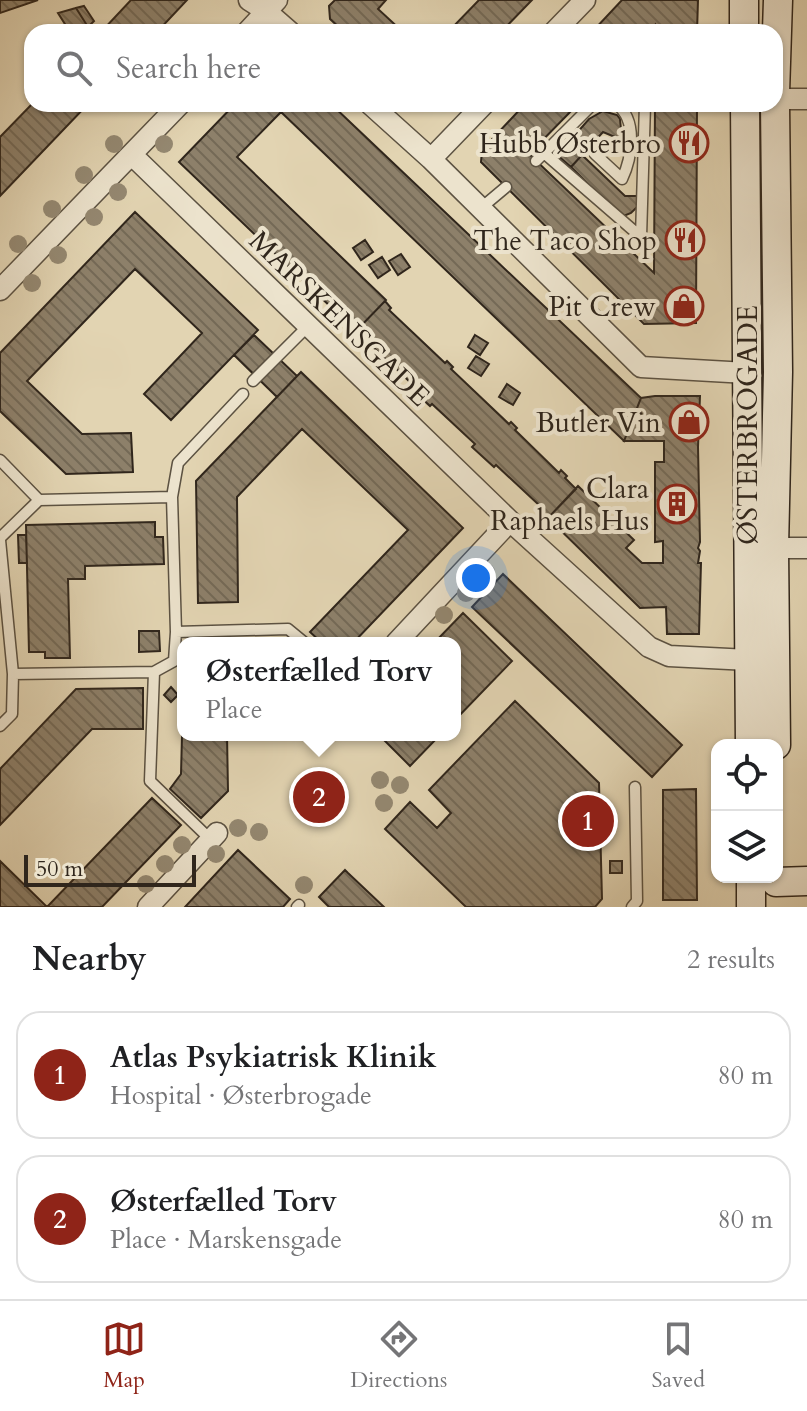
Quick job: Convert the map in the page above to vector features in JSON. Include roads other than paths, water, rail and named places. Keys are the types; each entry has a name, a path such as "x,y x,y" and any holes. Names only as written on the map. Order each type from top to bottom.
{"street":[{"path":"562,24 585,0"},
{"path":"744,0 744,24"},
{"name":"ØSTERBROGADE","path":"777,24 778,0"},
{"path":"252,24 264,4 283,24"},
{"path":"783,99 807,99"},
{"path":"0,290 172,112"},
{"path":"379,112 431,159 641,367 778,372"},
{"path":"431,159 476,112"},
{"name":"ØSTERBROGADE","path":"745,112 747,373 761,548 763,660 775,739"},
{"name":"ØSTERBROGADE","path":"761,548 778,372 775,112"},
{"name":"MARSKENSGADE","path":"132,155 510,521 649,647 669,656 763,660"},
{"path":"402,637 510,521"},
{"path":"761,548 807,548"},
{"name":"ØSTERBROGADE","path":"751,739 763,660"},
{"path":"148,907 214,836"},
{"path":"751,907 769,886 807,881"}],"lane":[{"path":"585,112 540,157 641,237 645,112"},
{"path":"595,154 622,179 626,170 631,127 624,112"},
{"path":"481,208 506,187"},
{"path":"253,381 307,327"},
{"path":"13,674 154,672 174,661 172,497 178,463 243,394"},
{"path":"0,460 39,500"},
{"path":"0,726 12,714 13,674 0,539 39,500 172,497"},
{"path":"176,632 288,629 298,637"},
{"path":"154,672 150,781 214,836"},
{"path":"632,907 637,901 635,787"}],"place":[{"name":"Hubb Østerbro","path":"689,143"},
{"name":"The Taco Shop","path":"685,240"},
{"name":"Pit Crew","path":"684,306"},
{"name":"Butler Vin","path":"689,422"},
{"name":"Clara Raphaels Hus","path":"677,504"},
{"name":"Østerfælled Torv","path":"319,797"},
{"name":"Atlas Psykiatrisk Klinik","path":"588,821"}]}
